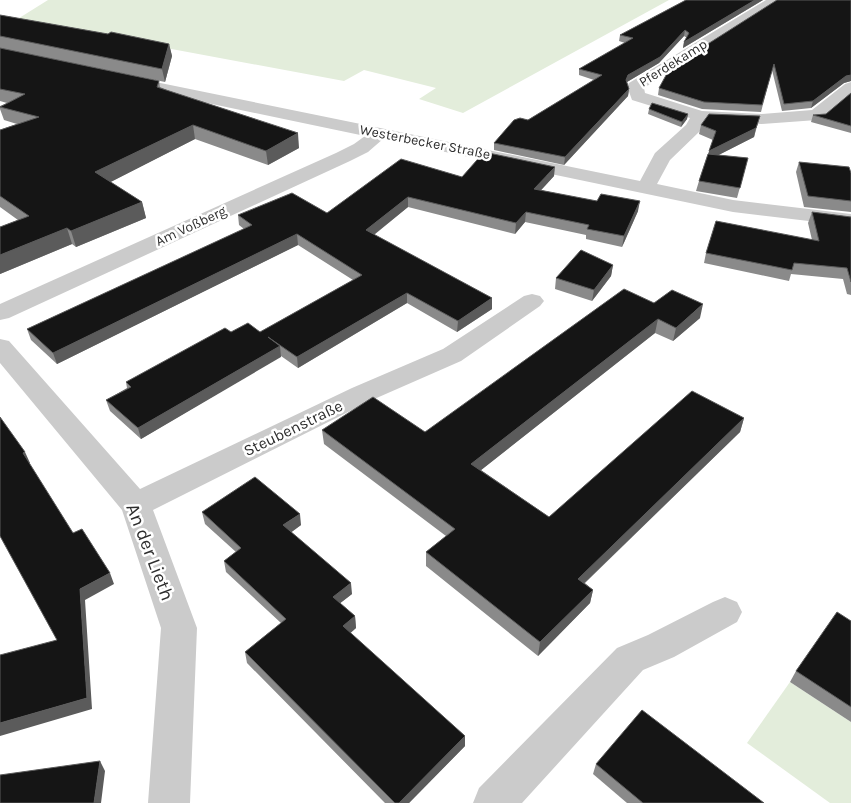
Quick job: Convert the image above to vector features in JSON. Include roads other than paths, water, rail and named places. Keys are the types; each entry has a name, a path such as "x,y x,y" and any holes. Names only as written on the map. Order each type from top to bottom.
{"street":[{"name":"Pferdekamp","path":"775,0 635,86 638,96 700,116 762,119 817,116 851,87"},
{"name":"Westerbecker Straße","path":"116,79 733,206 851,220"},
{"path":"645,189 662,157 693,128 700,116"},
{"name":"Am Voßberg","path":"0,313 343,157 361,148 380,133"},
{"name":"Steubenstraße","path":"136,505 362,394 452,355 532,301"},
{"name":"An der Lieth","path":"0,347 136,505 179,628 169,803"},
{"path":"494,803 630,659 661,646 725,612"}]}
